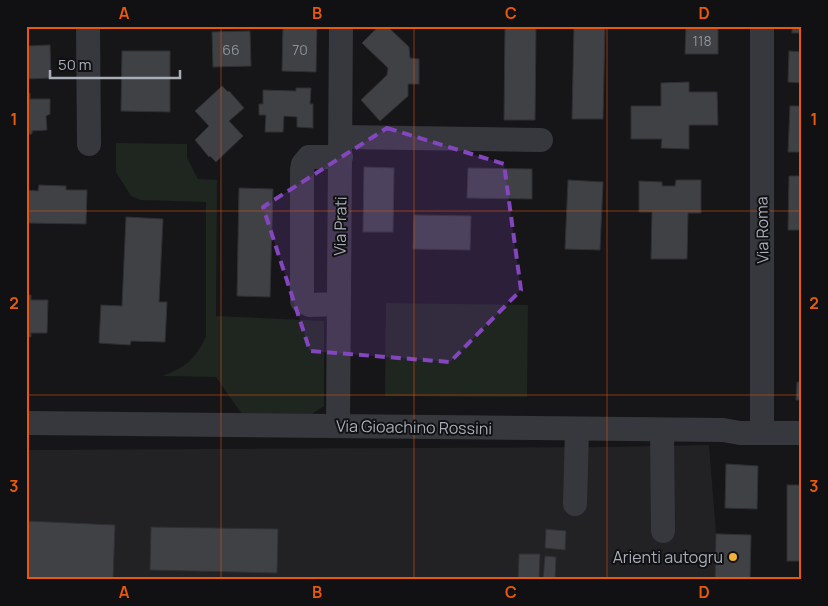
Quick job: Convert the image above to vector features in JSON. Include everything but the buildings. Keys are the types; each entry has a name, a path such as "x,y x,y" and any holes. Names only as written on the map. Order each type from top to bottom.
{"street":[{"path":"88,26 89,144"},
{"name":"Via Prati","path":"338,426 341,26"},
{"name":"Via Roma","path":"762,26 762,433"},
{"path":"339,304 310,305 302,301 302,180 303,164 308,157 341,147 541,140"},
{"name":"Via Gioachino Rossini","path":"26,423 723,430 740,433 802,433"},
{"path":"575,504 577,430"},
{"path":"662,430 663,531"}],"highlighted area":[{"path":"387,128 504,164 521,290 450,362 310,351 263,207"}],"shaded area":[{"path":"116,143 187,144 187,158 198,179 217,180 216,316 324,321 324,406 301,421 246,420 216,377 162,376 177,370 189,362 198,351 206,336 206,202 141,200 131,196 116,172"},
{"path":"386,303 528,305 527,397 385,396"},
{"path":"709,445 716,533 751,535 750,580 26,580 26,450"}],"place":[{"name":"Arienti autogru","path":"733,557"}]}
